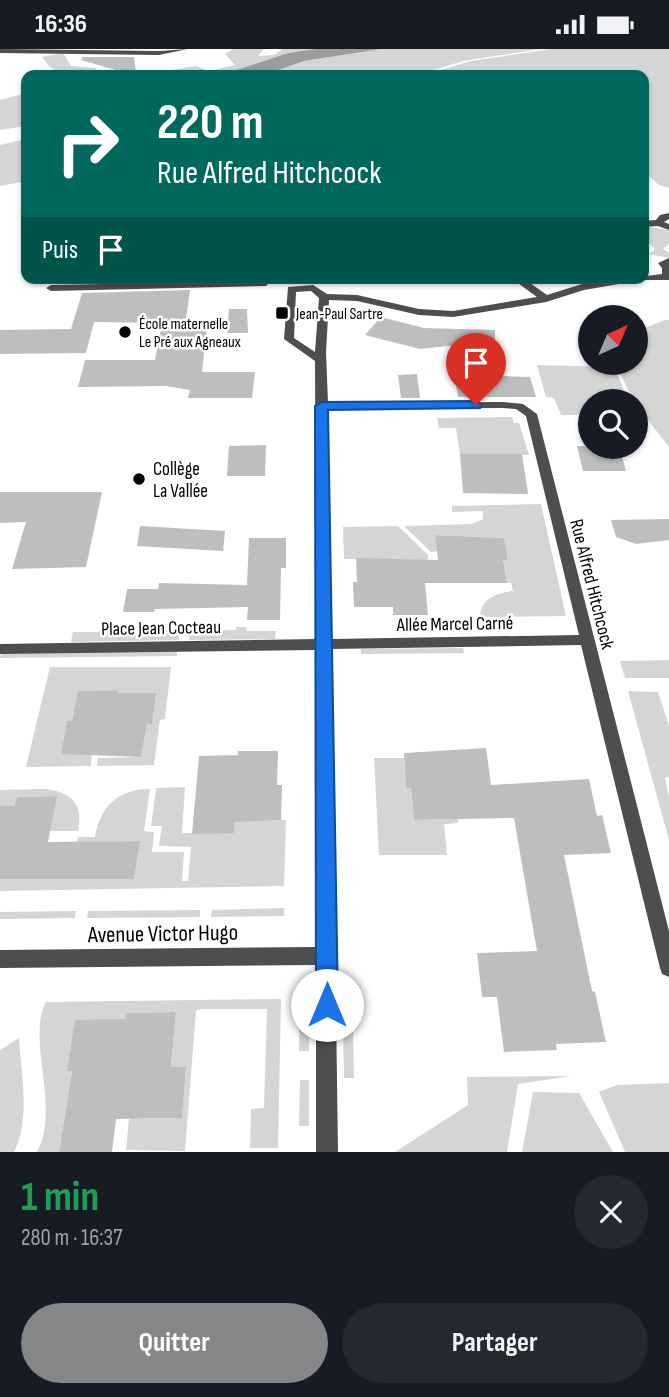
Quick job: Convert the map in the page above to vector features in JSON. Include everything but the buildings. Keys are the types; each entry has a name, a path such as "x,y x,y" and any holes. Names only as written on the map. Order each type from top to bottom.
{"street":[{"path":"0,51 159,53 185,49"},
{"path":"659,223 663,217 669,216"},
{"path":"649,224 659,223 669,227"},
{"path":"649,278 668,277 667,267 663,263 669,261"},
{"path":"51,288 263,284"},
{"path":"525,284 546,299"},
{"path":"319,359 289,339 291,289 313,288 324,297 358,299 419,312 453,314 546,299 582,287 602,284"},
{"path":"324,297 323,344 319,359 322,406 327,1152"},
{"name":"Rue Alfred Hitchcock","path":"322,406 503,405 527,411 532,417 669,968"},
{"name":"Allée Marcel Carné","path":"323,644 586,640"},
{"name":"Place Jean Cocteau","path":"0,649 323,644"},
{"name":"Avenue Victor Hugo","path":"0,959 327,955"}],"shaded area":[{"path":"233,49 264,49 258,56 274,55 282,49 315,49 288,53 236,70 213,70 235,65 225,54"},
{"path":"315,49 381,49 304,61 278,70 236,70 288,53"},
{"path":"381,49 541,49 463,61 433,70 278,70 304,61"},
{"path":"551,49 669,49 669,188 659,185 649,176 649,70 441,70 471,61"},
{"path":"63,53 71,66 96,70 55,70 42,57"},
{"path":"196,66 206,70 172,70"},
{"path":"21,94 21,127 0,130 0,100"},
{"path":"21,140 21,182 0,186 0,145"},
{"path":"649,227 669,230 669,244 663,249 669,253 669,258 649,254 655,249 649,244"},
{"path":"669,320 669,447 648,420 648,389 627,389 621,375 648,375 648,327"},
{"path":"537,365 578,366 578,375 618,375 623,389 578,389 578,415 561,415 554,398 546,397"},
{"path":"512,417 514,423 519,423 529,455 460,454 456,428 439,428 437,418"},
{"path":"541,504 566,616 480,617 486,601 501,593 513,591 511,583 507,583 503,560 508,560 504,538 436,535 439,551 431,552 404,526 472,524 483,519 483,511 452,512 452,506"},
{"path":"398,526 428,555 428,560 344,559 343,527"},
{"path":"236,627 246,627 247,631 276,631 275,639 189,640 190,631 236,630"},
{"path":"100,628 113,628 113,633 164,632 165,629 173,628 173,632 179,632 179,640 71,642 73,632 99,632"},
{"path":"463,648 464,653 361,654 361,649"},
{"path":"177,651 177,656 0,658 1,653"},
{"path":"669,660 669,678 625,678 620,661"},
{"path":"50,667 171,667 165,719 160,720 154,765 97,766 98,758 141,757 147,724 152,724 117,693 117,690 79,691 72,721 67,722 61,754 92,754 91,766 26,767"},
{"path":"628,691 658,692 669,726 669,777 665,778 669,797 669,840"},
{"path":"374,758 404,758 406,788 411,788 414,820 458,819 458,823 444,824 447,855 379,855"},
{"path":"185,787 182,833 234,833 235,821 286,820 284,886 0,891 0,879 134,879 139,841 77,842 78,837 95,837 101,816 113,801 129,792 150,789 144,831 154,832 152,852 184,852 182,881 188,881 191,847 159,846 162,826 151,826 156,788"},
{"path":"45,789 62,793 74,801 79,813 78,831 50,831 56,796 17,797 14,806 0,806 0,790"},
{"path":"284,908 284,916 211,917 212,910"},
{"path":"200,910 200,917 87,918 88,911"},
{"path":"76,911 75,918 0,919 0,912"},
{"path":"281,999 278,1148 250,1148 251,1109 264,1108 267,1009 203,1009 196,1010 185,1151 126,1150 129,1119 182,1118 186,1067 171,1067 176,1012 126,1013 125,1019 67,1071 72,1071 59,1152 37,1152 46,1115 40,1035 41,1017 46,1002"},
{"path":"300,1001 309,1002 309,1051 299,1051"},
{"path":"343,1026 353,1026 354,1078 344,1078"},
{"path":"19,1038 24,1097 22,1125 14,1152 0,1152 0,1050"},
{"path":"571,1076 518,1084 507,1152 395,1152 468,1105 467,1077"},
{"path":"300,1080 309,1080 309,1126 299,1126"},
{"path":"669,1083 669,1152 625,1152 599,1092 617,1085"},
{"path":"533,1092 579,1093 613,1152 522,1152"}],"place":[{"name":"Jean-Paul Sartre","path":"282,313"},
{"name":"École maternelle Le Pré aux Agneaux","path":"125,332"},
{"name":"Collège La Vallée","path":"139,479"}],"route":[{"path":"327,1005 322,406 476,405"}]}
